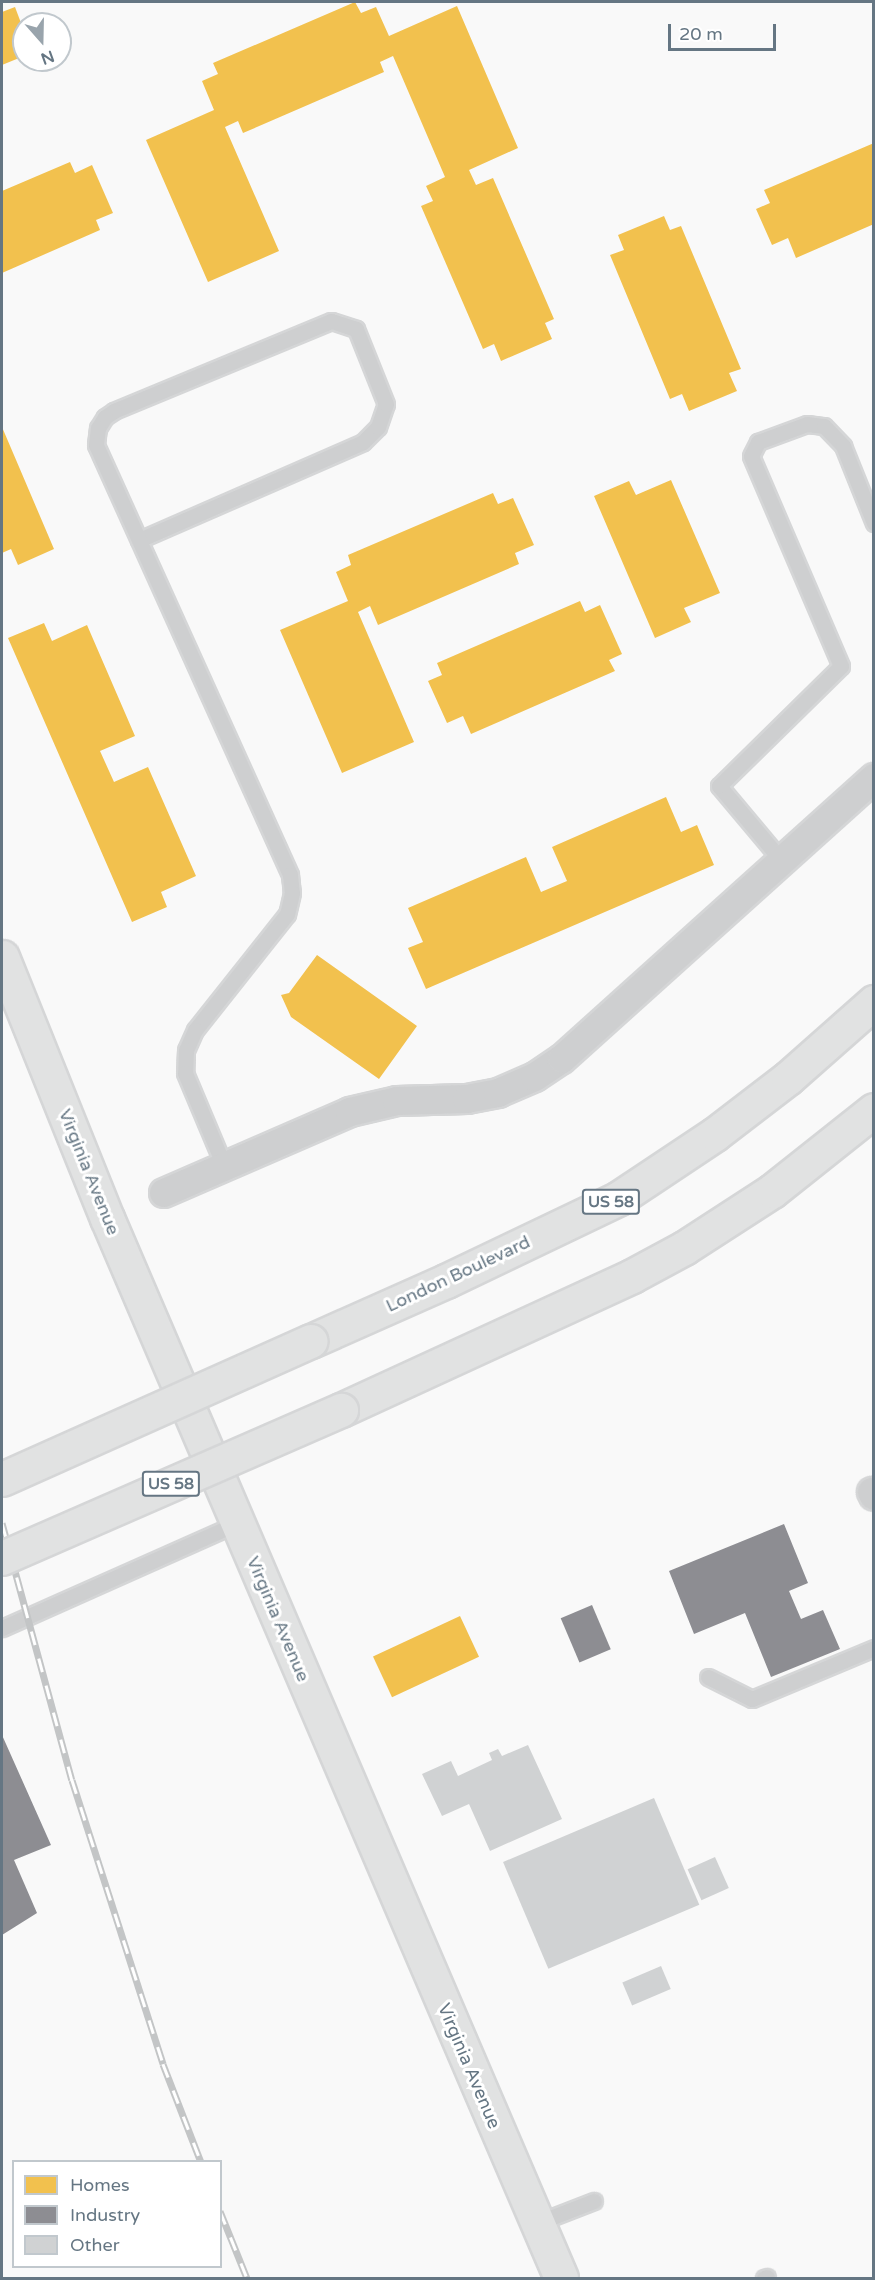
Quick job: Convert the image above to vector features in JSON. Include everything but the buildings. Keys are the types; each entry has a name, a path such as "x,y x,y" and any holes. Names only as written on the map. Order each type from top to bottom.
{"main road":[{"name":"Virginia Avenue","path":"2,957 107,1218 561,2278"},
{"name":"London Boulevard","path":"2,1479 446,1281 619,1198 715,1134 788,1078 873,1002"},
{"name":"US 58","path":"2,1558 341,1410 632,1276 684,1248 772,1191 873,1110"}],"street":[{"path":"164,1193 350,1112 396,1101 467,1099 498,1093 535,1077 562,1059 873,778"}],"lane":[{"path":"139,540 363,442 378,427 386,404 356,329 331,321 105,417 98,428 96,445 290,875 292,893 287,914 195,1030 186,1050 184,1072 224,1166"},
{"path":"782,861 719,786 841,666 751,456 758,442 807,424 824,426 843,446 873,523"},
{"path":"2,1628 238,1523"},
{"path":"708,1677 752,1699 873,1648"},
{"path":"537,2223 594,2201"}],"railway":[{"path":"2,1523 72,1780 163,2064 200,2160"},
{"path":"222,2216 247,2278"}]}
